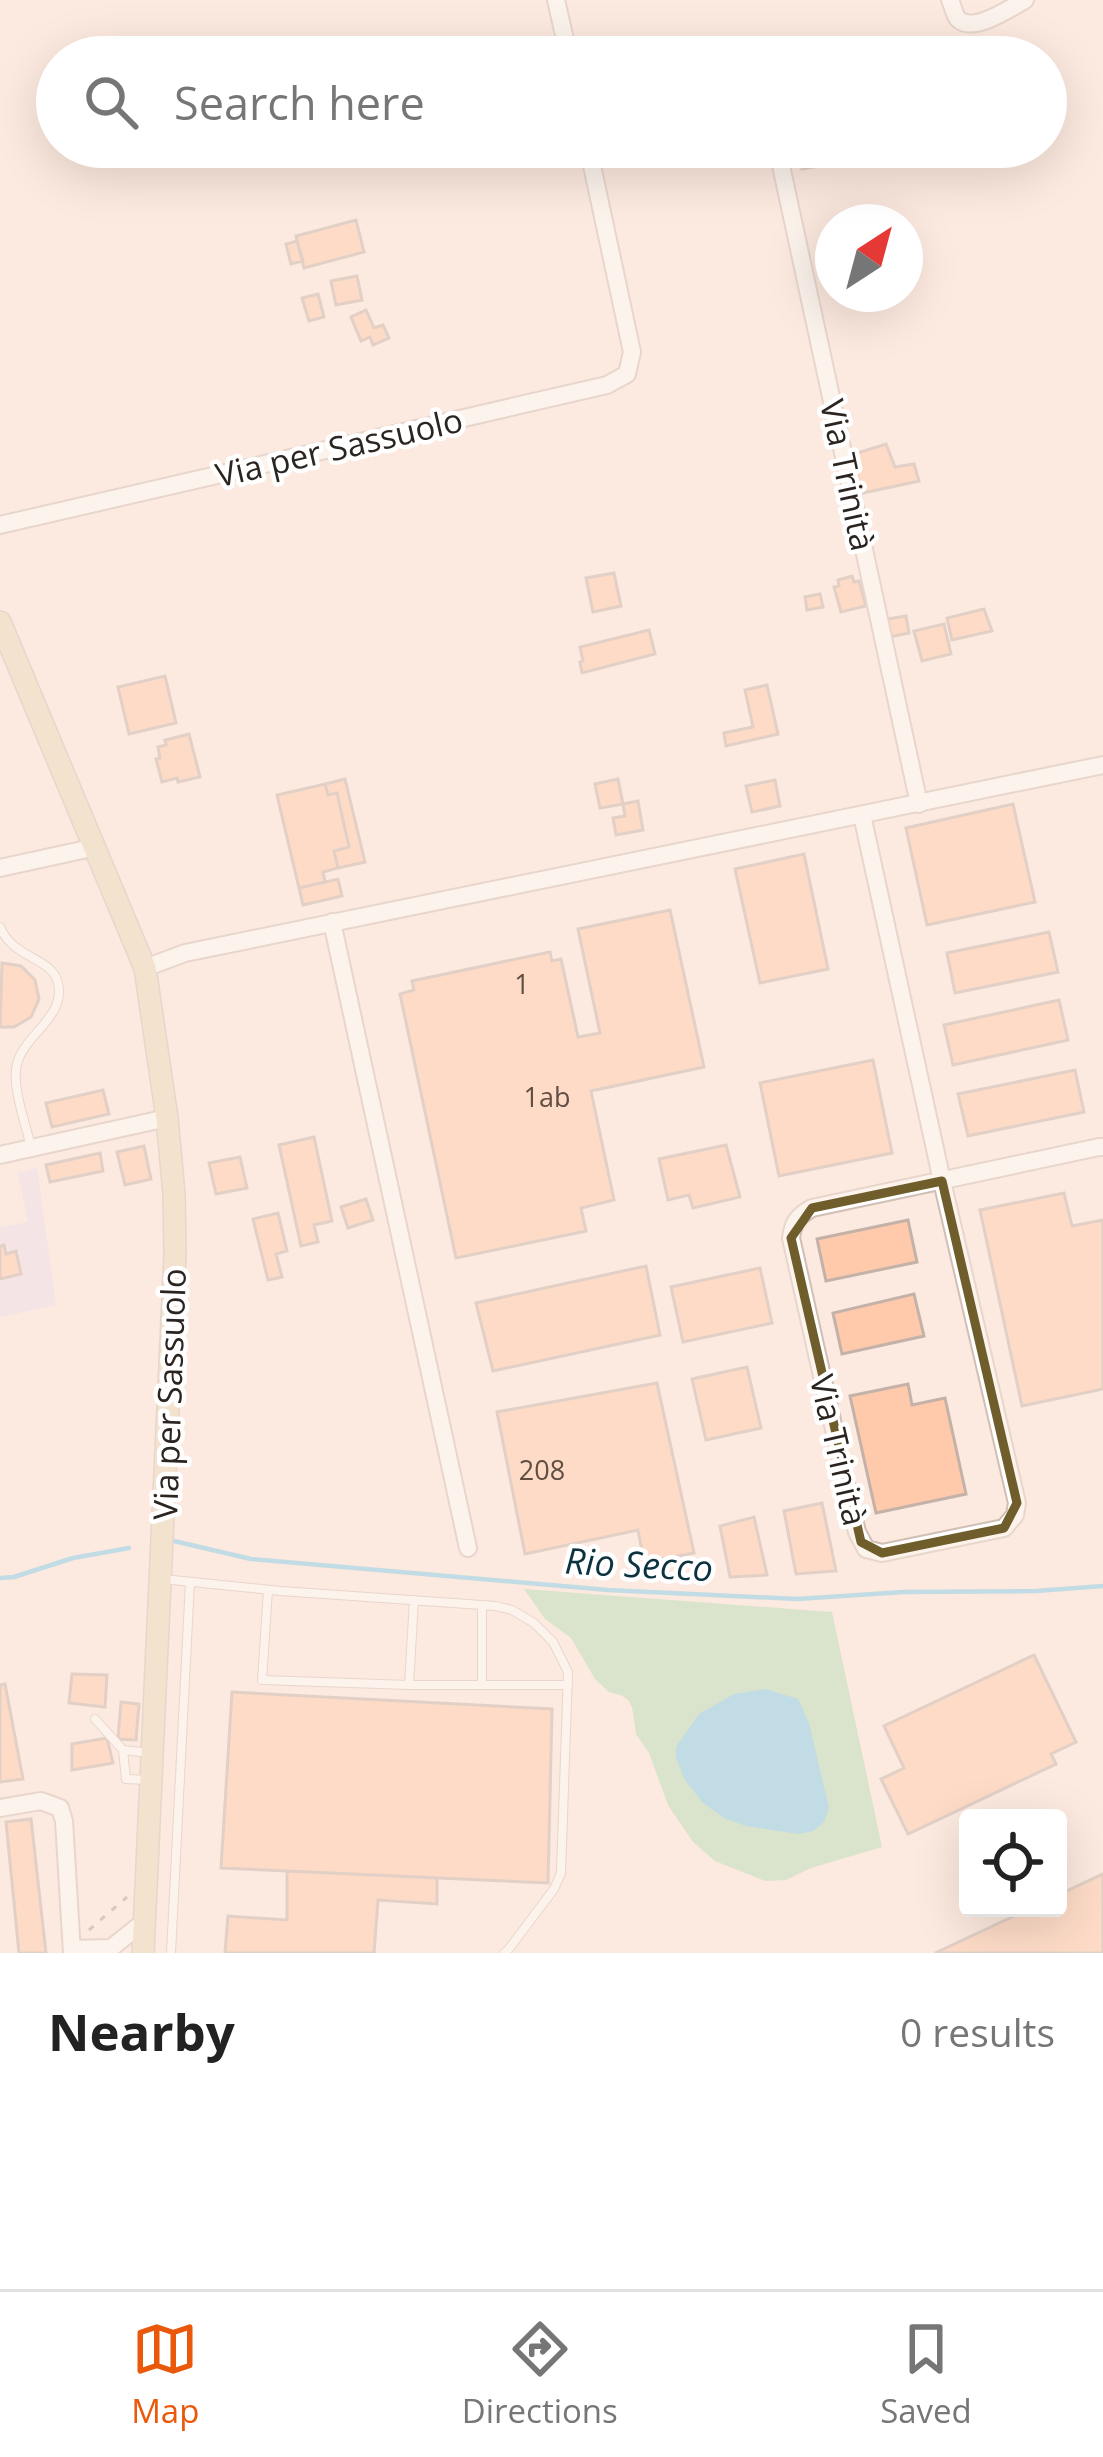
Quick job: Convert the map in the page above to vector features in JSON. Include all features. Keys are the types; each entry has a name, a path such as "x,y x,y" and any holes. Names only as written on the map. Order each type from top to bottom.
{"main road":[{"name":"Via per Sassuolo","path":"0,622 146,968 167,1118 175,1255 144,1952"}],"street":[{"path":"556,0 564,36"},
{"path":"950,0 958,19 968,25 1024,0"},
{"name":"Via per Sassuolo","path":"0,525 608,386 627,374 632,352 593,168"},
{"name":"Via Trinità","path":"783,168 920,804"},
{"path":"146,968 185,953 1103,765"},
{"name":"Via Trinità","path":"862,815 942,1181 1015,1493 1015,1515 1004,1528 874,1553 857,1532 791,1238 793,1223 812,1208 942,1181 1103,1147"},
{"path":"0,868 96,847"},
{"path":"332,922 468,1548"},
{"path":"0,1155 167,1118"},
{"path":"0,1808 41,1801 56,1804 64,1821 72,1951 144,1952"},
{"path":"111,1948 145,1921"}],"lane":[{"path":"0,927 7,942 56,975 60,987 52,1014 16,1066 31,1148"},
{"path":"161,1579 482,1605 512,1610 554,1642 568,1672 561,1873 507,1952"},
{"path":"171,1953 190,1582"},
{"path":"268,1590 262,1680 568,1684"},
{"path":"409,1684 414,1600"},
{"path":"482,1605 482,1685"},
{"path":"95,1719 123,1750 126,1779 150,1780"},
{"path":"123,1750 152,1753"}],"highlighted area":[{"path":"942,1181 1017,1503 1004,1528 882,1553 861,1542 791,1238 812,1208"}],"shaded area":[{"path":"37,1168 56,1305 0,1317 0,1227 28,1222 18,1173"}],"green space":[{"path":"524,1589 832,1612 882,1847 786,1880 765,1881 715,1861 693,1842 668,1805 649,1753 636,1734 628,1700 595,1679 571,1638 545,1619"}],"water":[{"path":"765,1689 798,1699 809,1723 829,1808 824,1822 813,1831 799,1834 724,1818 703,1803 685,1780 676,1758 676,1747 699,1714 734,1694"}],"building":[{"path":"356,220 364,252 304,268 296,236"},
{"path":"297,241 303,261 291,264 286,244"},
{"path":"357,276 362,300 336,305 331,281"},
{"path":"318,294 324,317 309,321 302,298"},
{"path":"366,310 374,328 383,325 389,338 373,345 370,337 361,341 351,317"},
{"path":"886,444 895,467 914,464 919,481 863,493 851,455"},
{"path":"614,573 621,606 593,612 586,578"},
{"path":"852,576 854,582 859,581 866,606 841,612 834,587 839,586 838,580"},
{"path":"820,594 823,607 807,610 805,597"},
{"path":"984,609 992,631 952,640 947,618"},
{"path":"906,616 909,633 884,638 881,620"},
{"path":"944,624 951,654 922,661 914,631"},
{"path":"649,630 655,654 582,673 580,647"},
{"path":"165,676 176,723 129,734 118,687"},
{"path":"767,685 778,734 726,746 724,733 753,727 745,690"},
{"path":"189,734 200,777 162,782 158,747 166,745 165,740"},
{"path":"345,779 365,862 338,868 334,851 349,847 337,793 328,795 325,784"},
{"path":"618,779 623,804 600,808 595,784"},
{"path":"775,780 780,806 752,812 746,786"},
{"path":"325,784 328,795 337,793 349,847 334,851 338,868 323,872 325,882 299,888 277,795"},
{"path":"638,801 643,830 616,835 613,818 625,816 623,804"},
{"path":"1013,804 1035,902 927,925 906,828"},
{"path":"804,854 828,969 760,983 735,869"},
{"path":"338,879 342,896 303,905 299,888"},
{"path":"670,910 704,1067 591,1091 614,1200 581,1208 586,1231 456,1258 400,994 414,990 412,981 550,952 552,961 561,959 578,1037 600,1033 578,929"},
{"path":"1049,932 1058,972 955,993 947,953"},
{"path":"2,963 21,966 35,980 39,999 31,1017 14,1027 0,1027"},
{"path":"1059,1000 1068,1040 953,1065 944,1025"},
{"path":"873,1060 892,1153 779,1176 760,1083"},
{"path":"1075,1070 1084,1112 968,1136 958,1094"},
{"path":"103,1090 109,1114 52,1127 46,1103"},
{"path":"314,1137 332,1221 314,1225 318,1242 301,1246 279,1145"},
{"path":"726,1145 740,1197 693,1208 689,1195 668,1200 659,1159"},
{"path":"144,1146 151,1179 125,1185 117,1152"},
{"path":"100,1153 103,1171 50,1182 46,1165"},
{"path":"240,1157 247,1188 216,1194 209,1163"},
{"path":"1064,1193 1072,1226 1103,1220 1103,1389 1022,1406 980,1210"},
{"path":"366,1199 373,1220 348,1228 341,1207"},
{"path":"278,1213 287,1251 276,1254 282,1277 268,1280 253,1219"},
{"path":"908,1220 917,1262 826,1281 817,1239"},
{"path":"4,1245 6,1254 16,1251 21,1274 0,1279 0,1246"},
{"path":"646,1266 660,1335 493,1371 476,1303"},
{"path":"760,1268 772,1323 683,1342 671,1287"},
{"path":"914,1294 924,1336 842,1354 833,1313"},
{"path":"747,1367 761,1428 706,1440 692,1379"},
{"path":"657,1383 694,1553 644,1562 638,1530 525,1554 497,1412"},
{"path":"908,1384 912,1405 945,1398 966,1494 876,1513 850,1396"},
{"path":"822,1503 836,1571 796,1574 784,1511"},
{"path":"754,1517 767,1575 730,1577 720,1526"},
{"path":"1034,1655 1076,1742 1051,1754 1056,1764 908,1834 881,1779 904,1768 884,1726"},
{"path":"72,1674 107,1675 105,1707 69,1703"},
{"path":"5,1684 23,1779 0,1782 0,1685"},
{"path":"232,1692 552,1709 548,1883 221,1868"},
{"path":"121,1702 139,1704 136,1740 118,1739"},
{"path":"107,1738 113,1763 72,1770 72,1744"},
{"path":"31,1819 46,1953 19,1953 6,1822"},
{"path":"287,1871 437,1878 437,1904 378,1900 374,1953 225,1953 228,1916 287,1920"},
{"path":"1103,1874 1103,1953 935,1953 1012,1917 1067,1917 1067,1891"}],"waterway":[{"name":"Rio Secco","path":"174,1541 251,1559 608,1590 797,1599 1103,1586"},
{"name":"Rio Secco","path":"0,1578 129,1548"}]}
